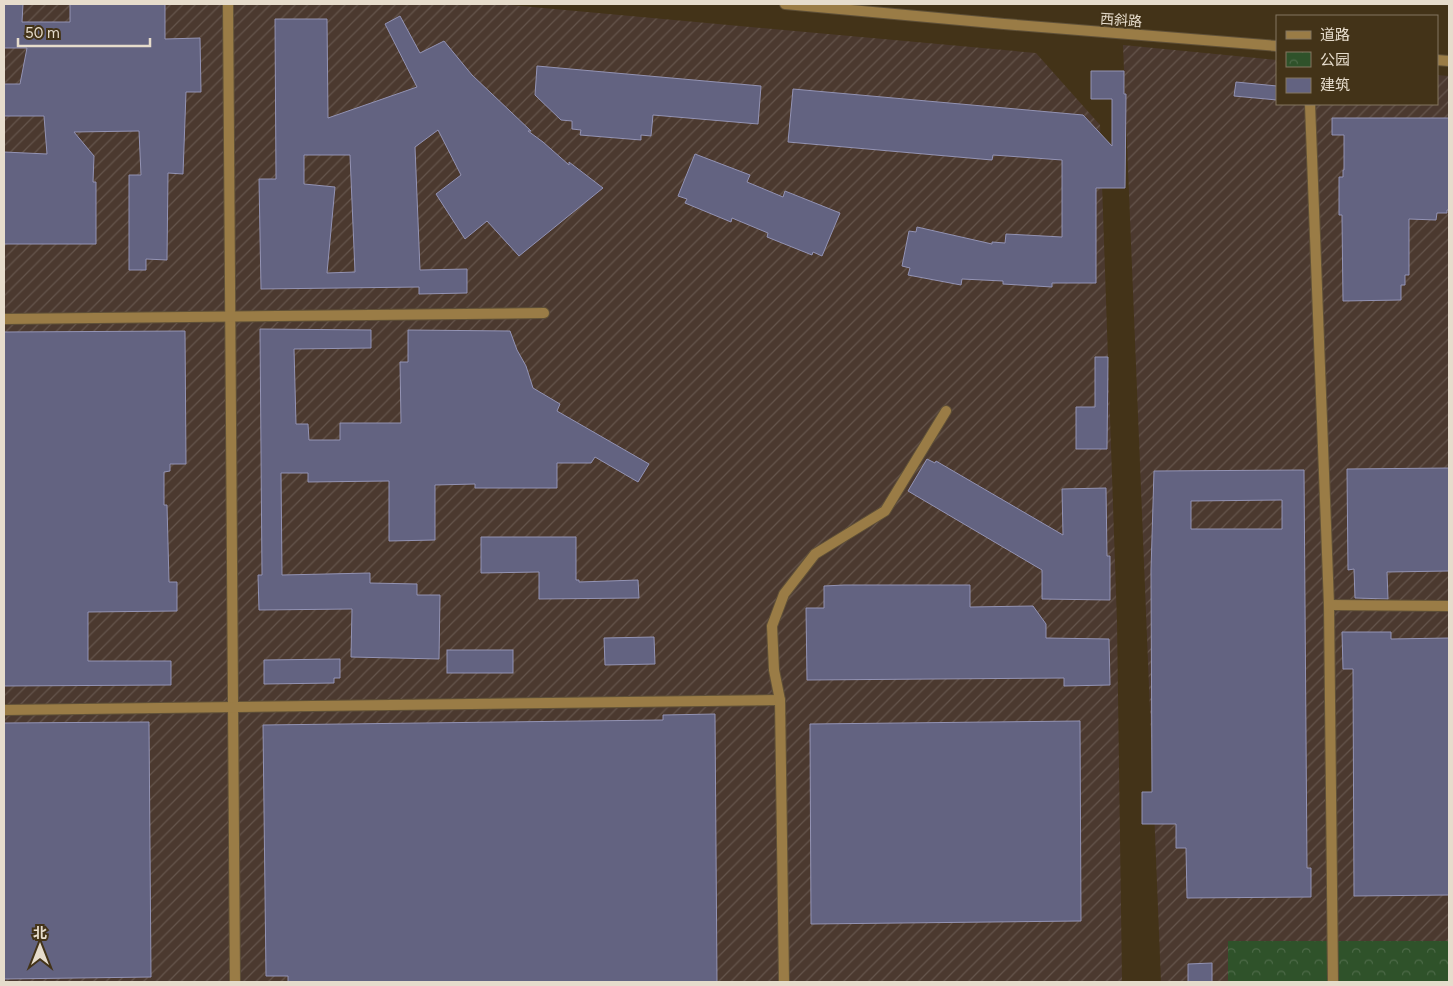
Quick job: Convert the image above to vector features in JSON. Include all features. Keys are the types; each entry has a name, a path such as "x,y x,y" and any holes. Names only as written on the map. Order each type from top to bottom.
{"street":[{"path":"228,4 235,982"},
{"name":"西斜路","path":"785,4 1276,46"},
{"path":"1310,105 1329,605 1333,982"},
{"path":"4,319 544,313"},
{"path":"784,982 780,700 774,670 772,626 784,594 815,554 885,511 946,411"},
{"path":"1329,605 1449,606"},
{"path":"4,710 780,700"}],"shaded area":[{"path":"4,4 499,4 1036,53 1100,125 1117,622 1122,982 4,982"},
{"path":"1123,45 1276,60 1276,105 1438,105 1438,75 1449,76 1449,982 1161,982"}],"green space":[{"path":"1228,941 1449,941 1449,982 1228,982"}],"building":[{"path":"4,4 23,4 22,22 70,22 70,4 165,4 165,39 200,38 201,92 186,92 183,174 168,173 167,260 146,259 146,270 129,270 129,175 141,175 139,131 74,132 94,156 93,182 96,182 96,244 4,244 4,152 47,154 44,116 4,116 4,84 20,84 27,48 4,48"},
{"path":"400,16 420,53 444,41 472,75 531,131 528,131 569,165 569,162 603,188 519,256 487,221 465,239 436,194 461,175 438,130 415,147 420,270 467,269 467,293 419,294 419,287 261,289 259,179 276,179 275,19 327,19 328,118 417,87 385,24","holes":["304,155 350,155 355,272 327,273 335,187 304,184"]},
{"path":"537,66 761,86 758,124 653,115 651,136 641,135 641,140 580,135 581,130 572,129 572,121 561,120 535,95"},
{"path":"1091,71 1124,71 1124,94 1126,94 1125,188 1096,188 1096,283 1052,283 1052,287 1003,284 1003,281 962,279 961,285 908,275 910,268 902,266 909,231 916,232 917,227 992,244 992,242 1005,243 1006,234 1062,237 1062,160 993,155 992,160 788,142 793,89 1083,115 1112,146 1112,99 1091,99"},
{"path":"1236,82 1276,86 1276,100 1234,96"},
{"path":"1332,118 1449,118 1449,210 1447,210 1447,213 1437,213 1436,220 1409,219 1409,275 1405,275 1405,285 1401,285 1401,300 1343,301 1342,215 1339,215 1339,177 1343,177 1344,170 1344,135 1332,135"},
{"path":"695,154 750,175 747,182 783,197 785,191 840,213 822,256 813,252 812,255 767,237 768,233 732,218 731,222 685,203 687,199 678,196"},
{"path":"260,329 371,330 371,348 294,349 296,424 308,424 309,440 340,440 340,423 401,423 400,362 408,362 408,330 510,331 517,350 526,366 533,388 560,404 557,411 649,464 638,482 595,457 591,463 557,463 557,488 475,488 475,484 435,485 435,540 389,541 389,481 308,482 308,473 281,473 282,575 370,573 370,583 417,584 417,595 440,595 439,659 351,657 352,609 259,610 258,575 262,575"},
{"path":"185,331 186,464 170,464 170,471 164,472 169,582 177,582 177,611 88,612 88,661 171,661 171,685 4,686 4,332"},
{"path":"1095,357 1108,357 1107,449 1076,449 1076,407 1095,407"},
{"path":"927,459 935,463 936,461 1063,535 1062,489 1106,488 1107,556 1110,556 1110,600 1042,599 1042,570 908,491"},
{"path":"1449,468 1449,571 1387,572 1388,599 1355,598 1354,569 1348,570 1347,469"},
{"path":"1304,470 1307,868 1311,868 1311,897 1187,898 1186,848 1176,848 1176,824 1142,824 1142,792 1152,792 1151,570 1154,471","holes":["1282,500 1282,529 1191,529 1191,501"]},
{"path":"481,537 576,537 576,580 579,580 579,582 638,580 639,598 539,599 539,572 481,573"},
{"path":"970,585 970,607 1033,606 1046,624 1046,638 1109,639 1110,685 1064,686 1064,678 807,680 806,608 824,608 824,586"},
{"path":"1342,632 1391,632 1391,639 1449,638 1449,895 1354,896 1353,669 1343,669"},
{"path":"654,637 655,664 605,665 604,638"},
{"path":"447,650 513,650 513,673 447,673"},
{"path":"340,659 340,678 334,678 334,683 264,684 264,660"},
{"path":"715,714 717,982 288,982 288,976 266,976 263,725 663,720 663,715"},
{"path":"1080,721 1081,921 811,924 810,724"},
{"path":"149,722 151,977 4,979 4,723"},
{"path":"1212,963 1212,982 1188,982 1188,964"}]}
